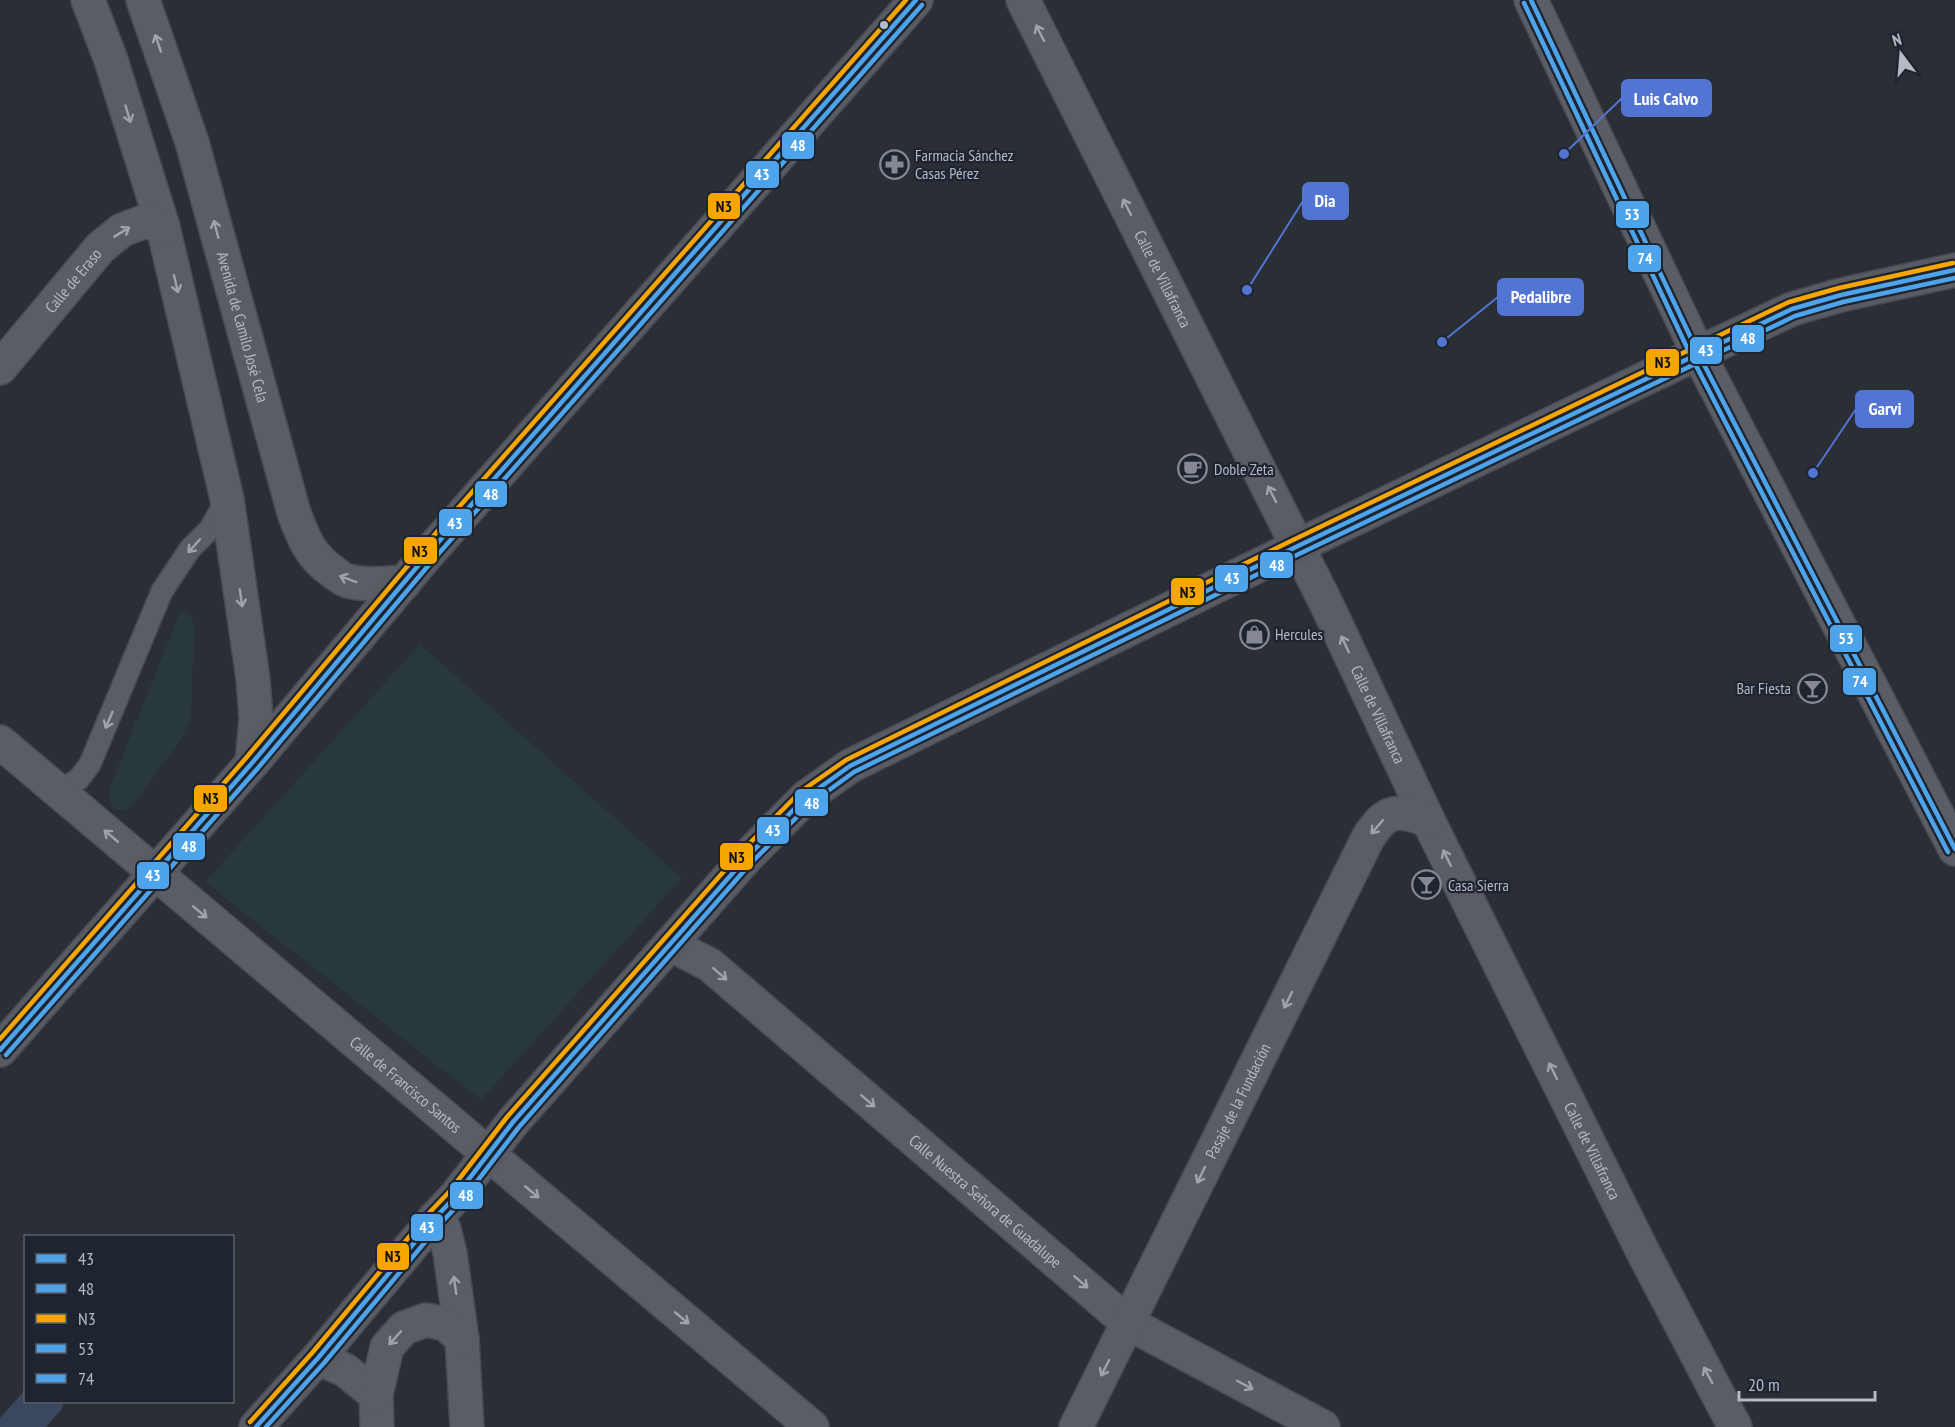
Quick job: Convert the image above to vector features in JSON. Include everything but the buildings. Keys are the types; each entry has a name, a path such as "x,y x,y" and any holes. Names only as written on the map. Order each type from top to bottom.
{"street":[{"path":"88,0 111,60 163,227 227,499 253,679 256,719 252,763"},
{"name":"Avenida de Camilo José Cela","path":"143,0 192,141 303,539 312,554 325,567 346,581 372,584 405,582"},
{"path":"0,1050 252,763 427,555 916,0"},
{"name":"Calle de Villafranca","path":"1023,0 1298,546 1428,820 1644,1254 1735,1427"},
{"path":"1531,0 1698,353 1955,849"},
{"name":"Calle de Eraso","path":"0,368 100,248 122,230 146,221 163,227"},
{"path":"256,1427 455,1197 520,1113 746,858 805,798 850,766 1298,546 1792,309 1841,295 1955,270"},
{"name":"Calle de Francisco Santos","path":"0,742 812,1427"},
{"name":"Pasaje de la Fundación","path":"1076,1427 1368,838 1378,823 1394,813 1414,815 1428,820"},
{"name":"Calle Nuestra Señora de Guadalupe","path":"670,944 710,965 1128,1323 1323,1427"},
{"path":"435,1218 444,1229 450,1253 462,1339 467,1427"},
{"path":"377,1427 376,1395 387,1347 404,1328 426,1320 446,1324 462,1339"},
{"path":"318,1358 345,1370 376,1395"}],"lane":[{"path":"58,791 79,778 90,764 162,591 190,549 210,529 227,499"}],"shaded area":[{"path":"184,612 191,614 194,625 191,718 182,738 133,805 126,811 116,810 110,802 108,792 178,617"},
{"path":"420,644 682,878 481,1100 205,882"}],"water":[{"path":"24,1391 24,1403 64,1403 61,1410 46,1427 0,1427 0,1418"}],"transit line":[{"name":"N3","path":"0,1039 246,758 421,550 906,0"},
{"name":"43","path":"0,1050 252,763 427,555 916,0"},
{"name":"53","path":"1531,0 1698,353 1955,849"},
{"name":"74","path":"1524,3 1691,356 1948,852"},
{"name":"48","path":"6,1055 258,768 433,560 922,5"},
{"name":"N3","path":"250,1422 449,1192 507,1117 740,853 800,792 846,760 1295,539 1789,302 1839,288 1953,263"},
{"name":"43","path":"256,1427 455,1197 513,1122 746,858 805,798 850,766 1298,546 1792,309 1841,295 1955,270"},
{"name":"48","path":"266,1427 324,1363 461,1202 519,1127 751,863 810,804 854,772 1301,553 1795,316 1843,302 1955,278"}],"place":[{"name":"Luis Calvo","path":"1564,154"},
{"name":"Farmacia Sánchez Casas Pérez","path":"894,164"},
{"name":"Dia","path":"1247,290"},
{"name":"Pedalibre","path":"1442,342"},
{"name":"Doble Zeta","path":"1193,469"},
{"name":"Garvi","path":"1813,473"},
{"name":"Hercules","path":"1254,634"},
{"name":"Bar Fiesta","path":"1812,688"},
{"name":"Casa Sierra","path":"1427,885"}]}
